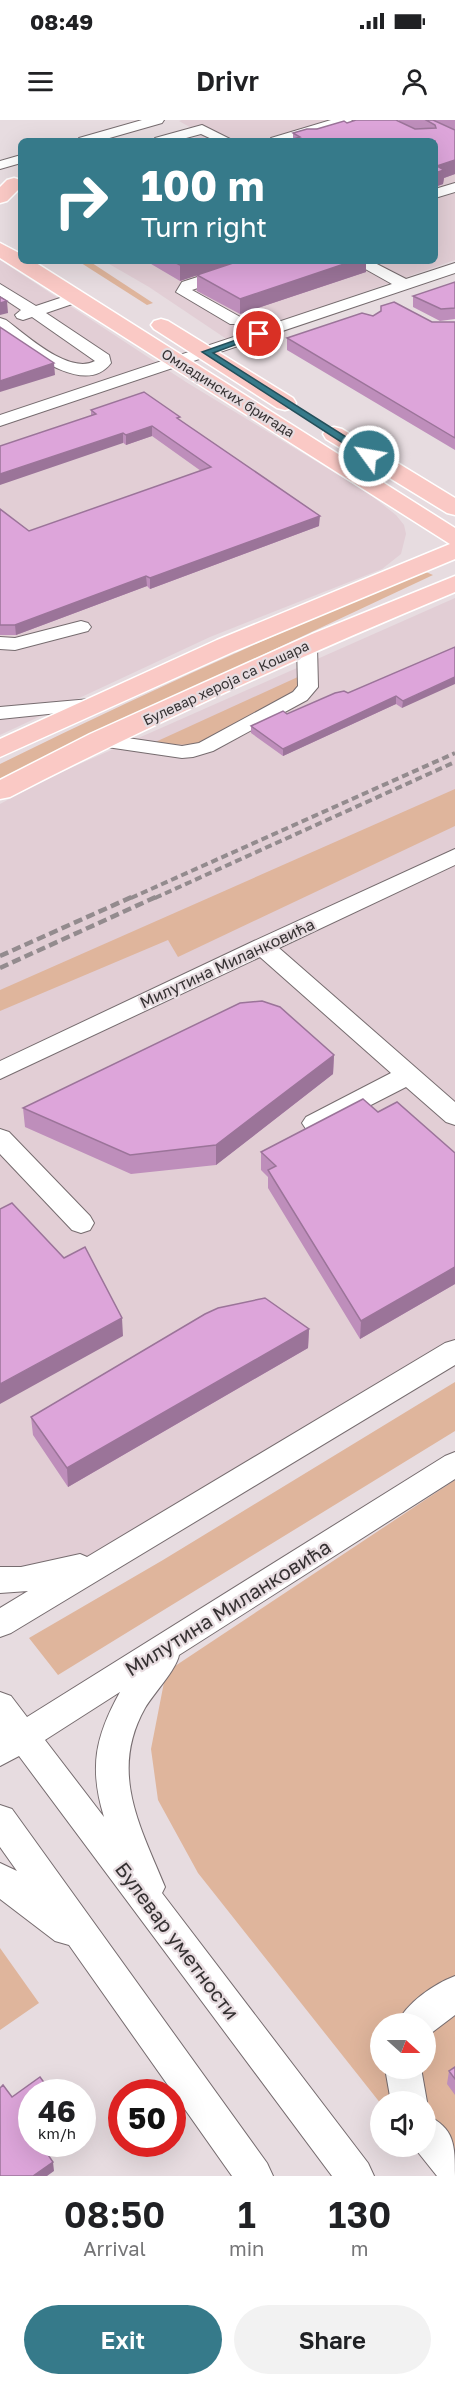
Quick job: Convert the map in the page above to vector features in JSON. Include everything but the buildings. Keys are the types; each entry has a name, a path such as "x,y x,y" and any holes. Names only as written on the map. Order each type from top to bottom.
{"main road":[{"path":"0,197 12,185"},
{"name":"Омладинских бригада","path":"0,249 18,257"},
{"name":"Омладинских бригада","path":"34,264 83,286 178,362 455,538"},
{"name":"Омладинских бригада","path":"148,318 455,508"},
{"path":"422,488 455,499"},
{"path":"394,498 410,525 414,542 410,556 396,574"},
{"name":"Булевар хероја са Кошара","path":"0,749 90,705 223,646 455,550"},
{"name":"Булевар хероја са Кошара","path":"0,791 100,740 307,646 455,583"},
{"path":"416,598 455,593"}],"street":[{"path":"95,138 158,120 166,138"},
{"path":"311,138 363,123"},
{"path":"292,138 344,128"},
{"path":"170,138 202,129 221,138"},
{"path":"0,165 18,160"},
{"path":"438,193 455,187"},
{"path":"438,203 455,198"},
{"path":"236,321 184,292 184,287 254,264"},
{"path":"365,264 405,285"},
{"path":"404,266 426,278"},
{"path":"0,421 455,268"},
{"path":"344,306 362,316 455,285"},
{"path":"0,322 34,311 83,286"},
{"path":"0,289 98,354 103,358 103,363 89,370 70,370 0,322"},
{"path":"0,643 15,644 81,627"},
{"path":"100,740 182,752 206,747 300,696 308,687 307,646"},
{"path":"0,713 90,705"},
{"name":"Милутина Миланковића","path":"0,1071 455,856"},
{"path":"262,946 455,1116"},
{"path":"315,1123 408,1075"},
{"path":"0,1138 81,1223"},
{"path":"0,1624 455,1351"},
{"name":"Милутина Миланковића","path":"12,1744 455,1464"},
{"path":"0,1580 21,1580 106,1560"},
{"path":"160,1918 118,1808 111,1771 115,1742 127,1710 151,1672 177,1641"},
{"name":"Булевар уметности","path":"0,1706 12,1744 160,1918 355,2176"},
{"path":"0,1820 254,2176"},
{"path":"0,1879 57,1920 102,1964"},
{"path":"429,2013 455,1993"},
{"path":"436,2145 455,2169"}],"shaded area":[{"path":"455,120 455,260 228,340 149,287 109,264 438,264 438,138 194,138 204,135 179,121"},
{"path":"0,260 186,382 368,493 396,515 404,525 406,534 401,554 382,569 210,637 0,735"},
{"path":"83,264 94,264 153,303 147,305"},
{"path":"426,572 433,575 0,781 0,764 212,664"},
{"path":"455,598 455,1350 107,1557 0,1575 0,804 48,778"},
{"path":"300,676 296,692 290,698 196,745 151,744"},
{"path":"455,789 455,826 178,957 168,940 0,1011 0,990"},
{"path":"455,1382 455,1431 58,1675 29,1638 163,1560"},
{"path":"455,1480 455,2176 436,2156 436,2091 371,2091 198,1873 158,1800 151,1749 166,1672"},
{"path":"0,1948 39,2003 0,2030"}],"railway":[{"path":"131,898 455,753"},
{"path":"155,898 455,762"},
{"path":"0,956 134,896"},
{"path":"0,968 158,896"}],"route":[{"path":"259,334 206,352 369,456"}]}
